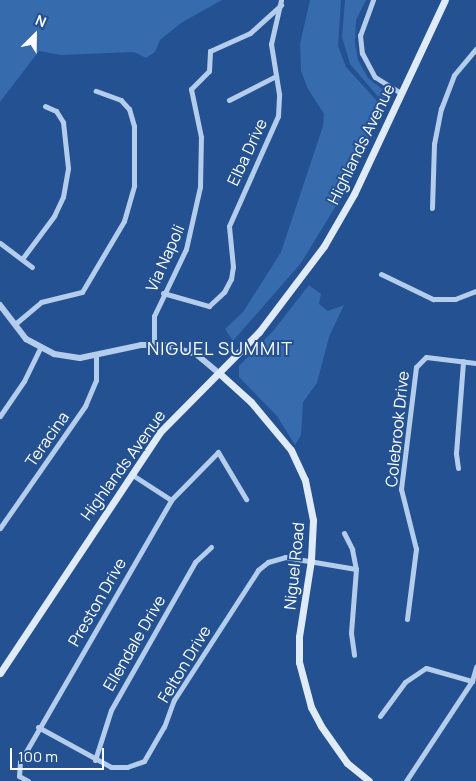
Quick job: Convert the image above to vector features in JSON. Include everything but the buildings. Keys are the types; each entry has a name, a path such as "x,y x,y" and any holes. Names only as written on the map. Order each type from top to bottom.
{"main road":[{"name":"Highlands Avenue","path":"0,674 160,432 259,332 324,246 354,194 445,0"},
{"name":"Niguel Road","path":"218,373 252,402 291,450 311,500 311,560 299,637 305,689 321,726 347,763 369,781"}],"street":[{"path":"373,0 360,35 362,53 375,76 401,93"},
{"name":"Elba Drive","path":"163,293 210,306 224,292 231,279 233,267 229,226 278,116 276,76 271,44 281,2"},
{"name":"Via Napoli","path":"154,344 154,316 163,293 186,249 200,187 201,137 191,89 209,71 210,51 250,33 281,2"},
{"path":"432,208 434,144 441,109 454,75 476,49"},
{"path":"229,100 276,76"},
{"path":"15,324 41,302 82,292 124,221 134,185 134,126 129,109 121,100 96,91"},
{"path":"22,258 54,216 63,197 68,168 62,122 56,111 44,106"},
{"path":"0,243 32,267"},
{"path":"381,274 433,299 455,299 476,291"},
{"name":"Niguel Road","path":"0,305 26,339 40,348 68,358 96,356 123,348 154,344 185,349 218,373"},
{"path":"0,416 24,381 40,348"},
{"name":"Teracina","path":"0,528 85,406 96,380 96,356"},
{"name":"Colebrook Drive","path":"407,619 416,549 401,489 416,367 420,360 426,357 463,361"},
{"path":"458,468 456,453 463,361 476,363"},
{"name":"Preston Drive","path":"28,781 19,776 20,762 38,727 172,500 218,452 246,499"},
{"path":"131,474 172,500"},
{"path":"344,533 352,549 356,569 351,633 354,655"},
{"name":"Ellendale Drive","path":"96,760 111,710 195,562 211,547"},
{"name":"Felton Drive","path":"38,727 111,767 127,767 144,761 164,727 174,700 258,570 268,562 285,557 356,569"},
{"path":"406,781 472,681 476,667"},
{"path":"380,716 405,682 426,668 472,681"}],"shaded area":[{"path":"0,0 222,0 181,23 160,40 155,52 146,58 134,52 61,55 39,51 0,102"},
{"path":"310,0 341,0 338,46 346,67 377,101 380,110 345,191 301,263 233,341 225,329 243,312 281,252 323,126 324,114 308,89 301,71 300,44"},
{"path":"345,0 366,0 356,20 355,43 358,60 368,78 382,89 385,99 380,99 350,64 342,37"},
{"path":"309,285 321,294 319,304 328,311 344,305 329,337 317,383 303,402 301,435 295,445 277,416 239,377 239,366 273,331"}],"district":[{"name":"NIGUEL SUMMIT","path":"220,348"}]}
